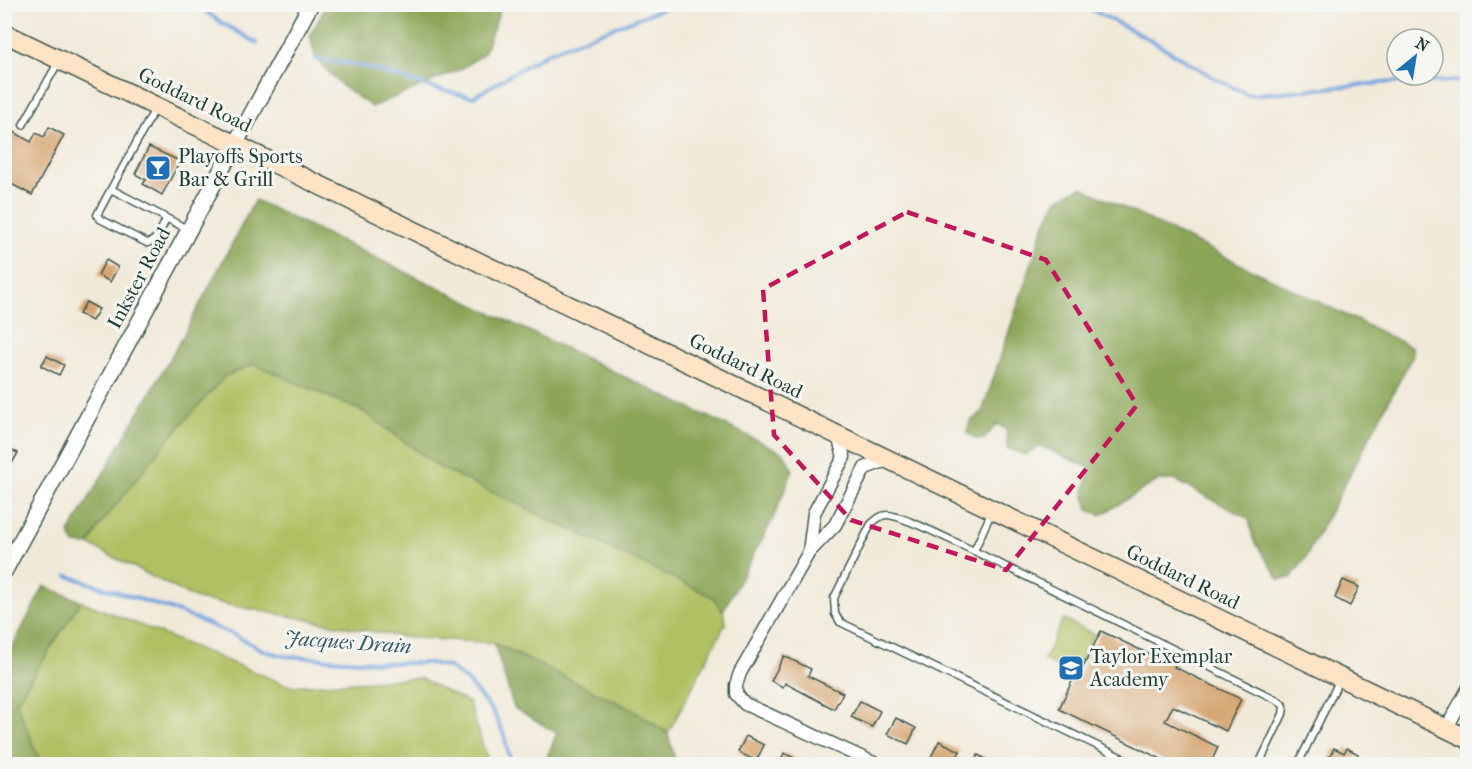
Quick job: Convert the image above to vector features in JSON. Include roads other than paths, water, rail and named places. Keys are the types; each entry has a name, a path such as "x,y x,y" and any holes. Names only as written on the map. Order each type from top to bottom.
{"main road":[{"name":"Goddard Road","path":"4,33 1467,740"}],"street":[{"name":"Inkster Road","path":"4,573 311,4"},
{"path":"809,552 814,513 844,457 838,436"},
{"path":"876,765 746,704 736,694 736,685 809,552 835,525 865,468 887,460"},
{"path":"1446,729 1467,689"}],"lane":[{"path":"23,125 59,60"},
{"path":"156,106 97,215 100,219 147,243 156,239 166,219"},
{"path":"111,189 189,230"},
{"path":"974,551 993,510"},
{"path":"1135,765 840,621 835,614 834,598 871,524 886,515 900,518 974,551 1279,701 1284,706 1283,714 1259,765"},
{"path":"1298,765 1341,678"}],"waterway":[{"path":"195,4 257,43"},
{"path":"316,59 354,64 441,90 473,97 549,52 675,4"},
{"path":"1080,4 1151,40 1216,79 1249,95 1392,82 1468,81"},
{"name":"Jacques Drain","path":"68,576 179,612 232,634 265,651 284,656 390,663 430,663 449,667 468,682 494,713 504,735 511,764"}],"place":[{"name":"Playoffs Sports Bar & Grill","path":"158,168"},
{"name":"Taylor Exemplar Academy","path":"1071,668"}]}
